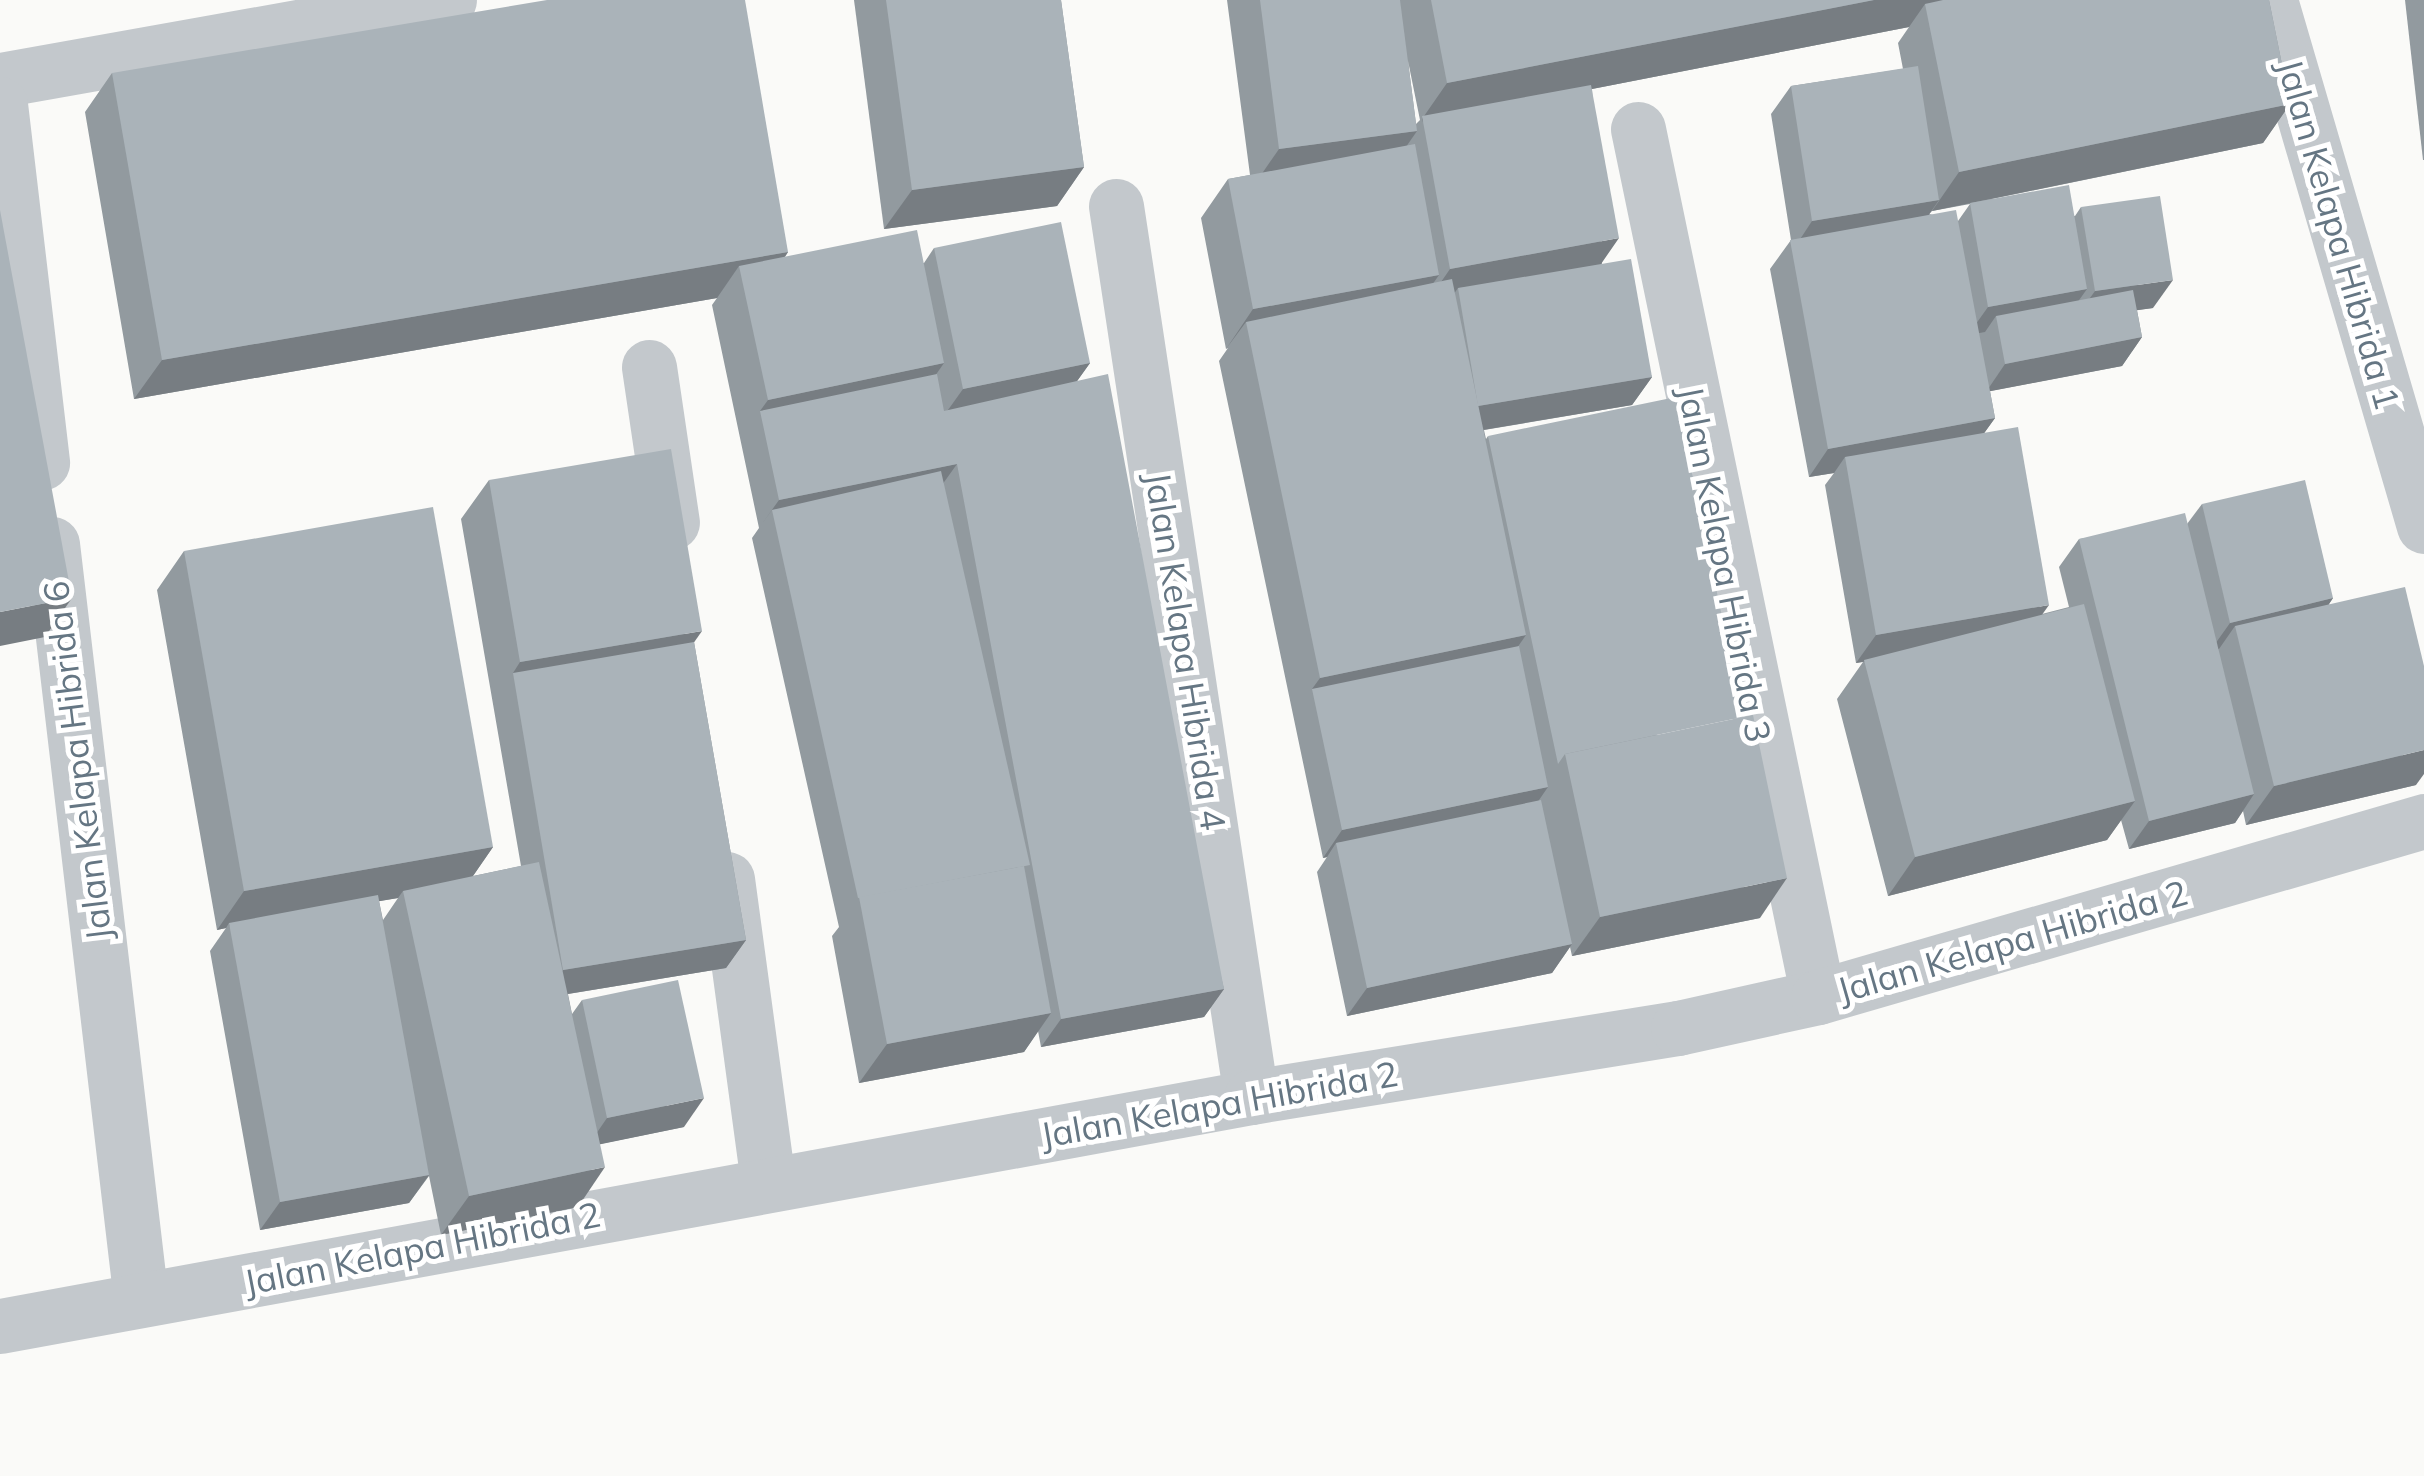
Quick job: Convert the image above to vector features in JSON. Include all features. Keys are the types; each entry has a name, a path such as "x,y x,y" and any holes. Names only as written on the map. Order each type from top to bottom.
{"street":[{"path":"0,80 448,0"},
{"name":"Jalan Kelapa Hibrida 1","path":"2270,0 2424,526"},
{"name":"Jalan Kelapa Hibrida 6","path":"0,104 141,1300"},
{"name":"Jalan Kelapa Hibrida 3","path":"1638,129 1818,998"},
{"name":"Jalan Kelapa Hibrida 4","path":"1116,206 1250,1097"},
{"path":"649,367 682,584"},
{"path":"718,820 768,1183"},
{"name":"Jalan Kelapa Hibrida 2","path":"0,1326 768,1183 1818,998 2424,821"}],"building":[{"path":"547,0 745,0 788,252 162,360 112,73"},
{"path":"886,0 1061,0 1084,167 912,190"},
{"path":"1260,0 1400,0 1417,131 1279,149"},
{"path":"1431,0 1874,0 1447,83"},
{"path":"1943,0 2269,0 2290,104 1959,172 1925,4"},
{"path":"1918,66 1939,200 1812,221 1791,86"},
{"path":"1591,85 1619,238 1450,269 1422,116"},
{"path":"1415,144 1439,275 1253,309 1228,179"},
{"path":"2069,185 2087,289 1988,307 1970,203"},
{"path":"2160,196 2173,280 2095,291 2081,207"},
{"path":"0,210 72,598 0,612"},
{"path":"1956,210 1995,418 1828,449 1790,240"},
{"path":"1061,222 1090,363 963,389 934,248"},
{"path":"917,230 944,363 768,400 739,266"},
{"path":"1631,259 1652,377 1478,406 1458,288"},
{"path":"1452,279 1526,635 1320,678 1246,322"},
{"path":"2133,290 2142,337 2005,364 1996,316"},
{"path":"937,374 944,411 1108,374 1224,989 1061,1019 957,464 779,500 760,411"},
{"path":"1676,397 1743,717 1565,754 1558,764 1488,436"},
{"path":"2018,427 2049,605 1876,635 1845,457"},
{"path":"671,449 702,631 520,662 489,480"},
{"path":"941,471 1030,865 858,898 772,510"},
{"path":"2305,480 2333,598 2230,623 2202,504"},
{"path":"433,507 493,847 244,891 184,551"},
{"path":"2185,513 2254,794 2149,821 2079,539"},
{"path":"2405,587 2424,666 2424,750 2274,786 2235,626"},
{"path":"2084,604 2135,801 1915,857 1864,660"},
{"path":"694,642 746,940 563,970 513,673"},
{"path":"1519,646 1548,787 1342,830 1312,689"},
{"path":"1753,715 1787,878 1600,917 1565,754"},
{"path":"1541,800 1572,944 1367,988 1336,843"},
{"path":"539,862 605,1167 469,1196 403,891"},
{"path":"1024,866 1051,1013 887,1044 859,897"},
{"path":"378,895 429,1175 280,1202 229,923"},
{"path":"678,980 704,1098 607,1118 582,1000"}]}
